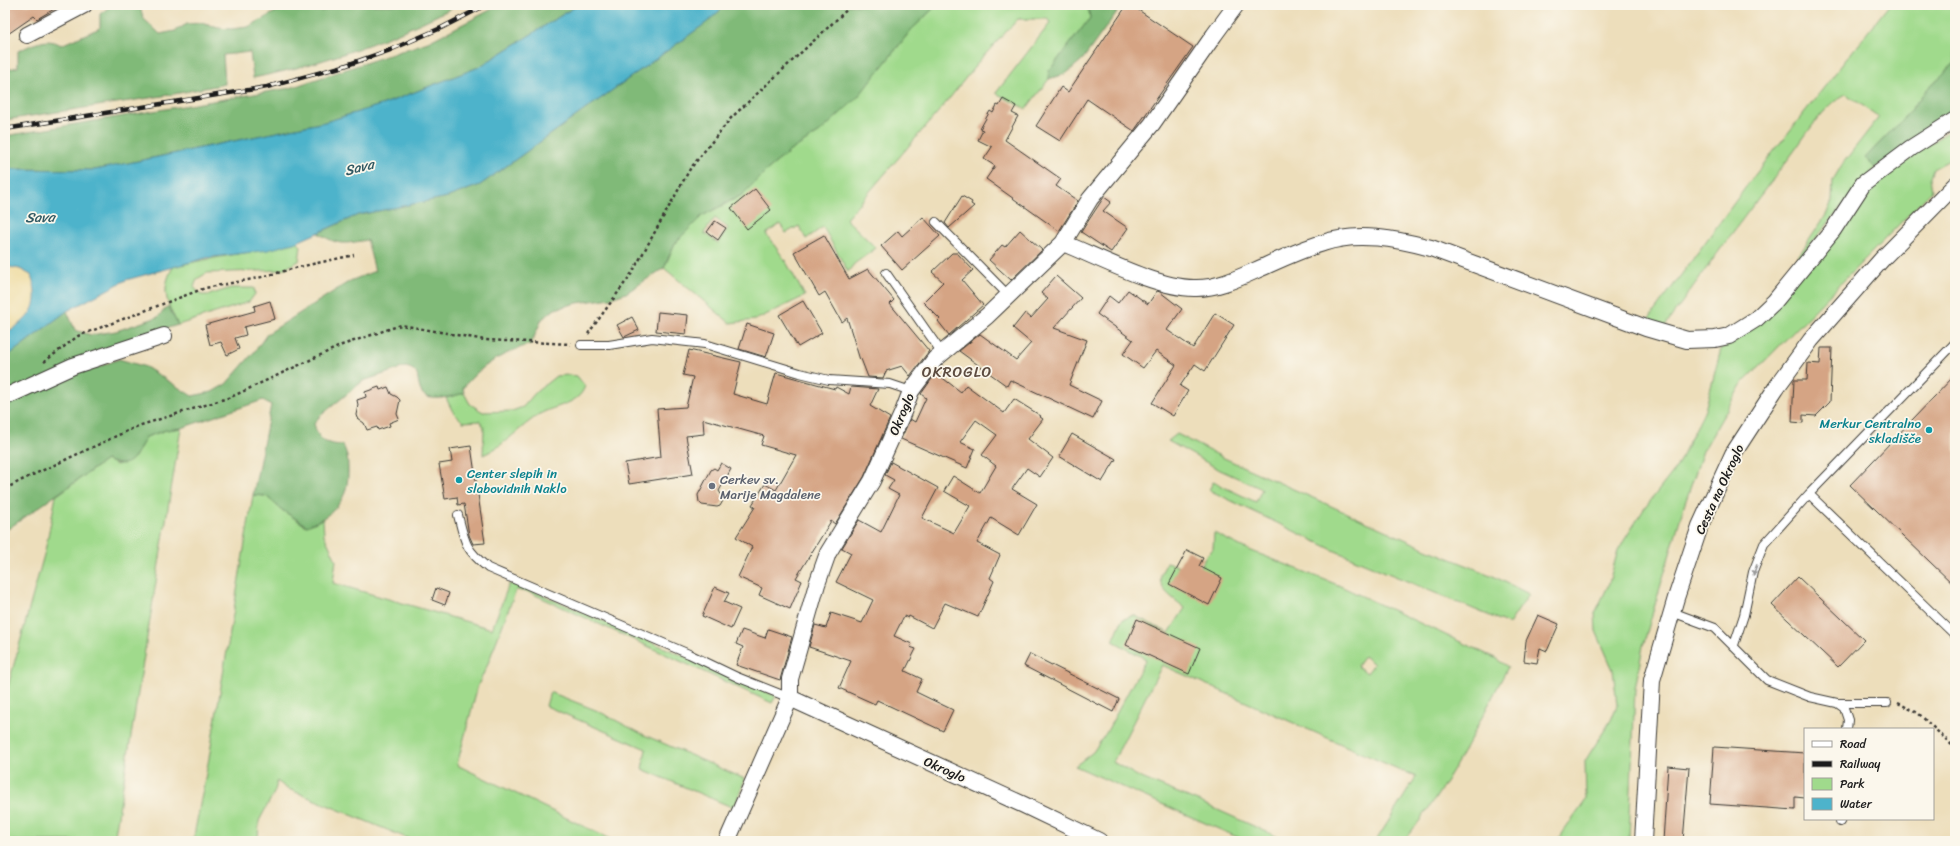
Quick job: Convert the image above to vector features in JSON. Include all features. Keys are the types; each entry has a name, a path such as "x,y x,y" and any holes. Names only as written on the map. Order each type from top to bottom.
{"street":[{"path":"28,35 84,5"},
{"name":"Okroglo","path":"727,841 790,698 790,679 817,584 828,553 872,481 911,391 942,353 987,316 1063,243 1090,199 1152,124 1236,5"},
{"path":"1063,243 1158,281 1180,287 1196,288 1232,280 1324,242 1351,238 1384,238 1410,242 1431,248 1646,328 1687,340 1715,339 1729,336 1756,319 1775,301 1834,230 1863,184 1911,148 1955,120"},
{"name":"Cesta na Okroglo","path":"1643,841 1652,680 1700,526 1733,454 1776,388 1811,340 1883,258 1955,185"},
{"path":"5,397 73,366 164,336"},
{"name":"Okroglo","path":"790,698 1099,841"}],"lane":[{"path":"936,222 1008,295"},
{"path":"886,273 942,353"},
{"path":"581,345 609,345 652,338 705,344 800,373 829,380 890,384 911,391"},
{"path":"1734,645 1744,615 1753,572 1764,544 1809,494 1955,343"},
{"path":"1809,494 1955,634"},
{"path":"458,515 465,545 472,554 488,568 689,654 737,677 790,698"},
{"path":"1672,612 1714,628 1734,645 1768,680 1810,697 1838,703 1887,703"},
{"path":"1838,703 1844,708 1848,720 1847,728"}],"path":[{"path":"5,489 138,426 231,397 342,346 400,325 485,340 581,345 632,273 690,169 731,118 852,5"},
{"path":"40,365 78,336 205,288 258,278 354,255"},
{"path":"1887,703 1898,703 1918,713 1934,728"},
{"path":"1934,728 1955,748"}],"green space":[{"path":"112,5 139,5 144,19 160,34 175,31 187,24 201,23 218,28 231,29 248,27 286,6 307,11 322,11 341,5 458,5 384,39 358,49 280,72 253,78 250,52 223,55 225,84 169,95 5,120 5,70 18,67 18,51 45,41 56,42 61,45 100,28 100,14"},
{"path":"500,5 578,5 479,67 384,104 325,122 95,170 5,169 5,136 290,88 428,42"},
{"path":"726,5 937,5 911,30 858,97 820,132 790,151 767,170 742,195 702,216 675,243 664,268 626,293 611,298 577,303 555,309 542,319 531,344 512,351 493,361 469,380 463,388 464,393 442,398 430,398 425,396 420,389 418,377 414,371 405,367 363,381 320,416 314,423 320,438 331,444 343,445 347,457 348,480 343,498 338,505 317,522 307,526 282,510 266,496 253,495 271,405 263,400 181,428 166,430 146,437 135,456 127,463 115,463 106,460 5,531 5,358 67,311 75,330 91,335 116,331 158,317 168,306 178,325 124,341 82,362 88,371 119,359 146,367 192,396 212,392 226,384 255,351 267,334 350,281 375,271 367,240 341,243 331,240 318,233 358,215 448,197 480,185 706,23"},
{"path":"937,5 1085,5 1089,10 1090,18 1049,71 1049,79 1026,109 996,93 1051,22 1047,19 1018,19 980,60 945,104 846,219 876,248 854,264 848,272 823,227 806,239 799,226 786,233 780,224 766,234 785,260 805,296 755,320 730,323 664,268 675,243 702,216 742,195 767,170 790,151 820,132 885,63 911,30","holes":["715,218 728,228 718,243 704,233"]},
{"path":"1085,5 1122,5 1083,59 1067,73 1049,79 1049,71 1090,18 1089,11"},
{"path":"1889,5 1955,5 1955,63 1928,88 1904,118 1865,158 1875,168 1810,245 1792,270 1791,267 1826,215 1832,201 1833,180 1843,163 1879,117 1846,94 1830,106 1816,121 1662,330 1645,324 1751,180"},
{"path":"1955,63 1955,112 1875,168 1865,158 1904,118 1928,88"},
{"path":"1955,127 1955,157 1933,169 1930,177 1932,191 1741,385 1703,451 1683,509 1643,646 1635,689 1629,841 1557,841 1586,800 1585,761 1611,720 1617,705 1613,670 1596,631 1595,613 1608,586 1618,550 1644,509 1676,468 1705,410 1721,349 1734,341 1867,190 1884,174"},
{"path":"297,242 301,246 299,261 281,270 207,273 197,279 194,287 201,295 209,295 231,288 254,288 255,294 249,302 178,325 166,296 167,283 173,267"},
{"path":"556,376 577,376 585,386 578,397 566,404 540,414 525,424 506,441 483,455 484,427 480,421 463,422 453,412 446,398 464,393 470,404 483,412 512,411 523,407 536,392"},
{"path":"181,428 114,841 5,841 5,697 45,551 56,496 106,460 117,465 135,457 146,437 166,430"},
{"path":"1177,434 1224,458 1429,550 1493,576 1529,594 1509,624 1333,550 1209,490 1213,482 1256,502 1262,489 1220,470 1168,441"},
{"path":"253,495 266,496 282,510 306,526 323,519 324,535 336,560 333,583 492,629 509,584 522,586 776,696 772,703 531,593 516,590 487,666 478,685 457,765 614,841 414,841 286,788 277,781 275,791 259,821 258,841 193,841 209,758"},
{"path":"1214,533 1244,548 1338,585 1495,658 1508,667 1447,780 1419,822 1403,841 1376,841 1416,777 1162,665 1113,762 1139,777 1200,802 1287,841 1246,841 1075,766 1093,752 1106,733 1146,659 1113,641 1122,620 1133,615 1169,633 1185,608 1172,598 1163,588 1161,577 1163,570 1168,562 1197,575 1206,556 1213,549","holes":["1364,656 1374,664 1367,673 1357,666"]},
{"path":"550,692 598,711 642,734 745,779 734,808 642,769 646,749 546,706"}],"sand":[{"path":"5,266 20,269 31,275 34,286 35,303 28,316 22,322 5,333"}],"water":[{"name":"Sava","path":"578,5 726,5 706,23 480,185 448,197 358,215 297,242 268,250 206,258 126,280 67,311 5,358 5,333 14,328 28,316 32,310 35,295 31,275 20,269 5,266 5,169 95,170 325,122 384,104 479,67"}],"building":[{"path":"5,5 61,5 37,19 34,16 5,36"},
{"path":"1127,5 1131,5 1193,47 1134,131 1087,99 1060,141 1036,126 1061,87 1068,92"},
{"path":"1003,99 1016,106 1012,113 1018,116 1005,140 1061,179 1056,186 1078,201 1059,231 986,179 995,166 984,159 992,147 978,140 983,130 980,129 990,111 993,113 997,105 999,106"},
{"path":"755,189 771,210 747,229 731,208"},
{"path":"962,196 972,202 971,204 974,206 949,228 945,223"},
{"path":"1104,197 1111,202 1103,211 1128,228 1111,252 1081,232"},
{"path":"923,217 940,236 902,270 881,246 898,231 902,236"},
{"path":"715,221 726,228 718,240 707,232"},
{"path":"1020,230 1042,250 1011,280 989,260 1002,245 1005,247"},
{"path":"824,235 849,279 868,269 894,300 890,304 929,351 910,376 902,366 886,371 883,378 868,377 861,359 860,360 847,318 842,322 825,292 819,296 794,252"},
{"path":"952,253 957,253 973,270 962,280 983,305 949,335 938,321 940,319 923,302 943,282 932,272"},
{"path":"1056,276 1081,298 1054,328 1087,340 1069,385 1102,401 1093,419 1010,380 1007,386 959,351 980,334 1016,360 1031,343 1013,328 1025,313 1031,318 1048,299 1041,293"},
{"path":"1128,290 1148,304 1157,291 1160,292 1182,309 1167,330 1193,348 1215,313 1234,325 1205,371 1195,364 1180,386 1188,391 1173,416 1152,403 1176,365 1156,351 1143,368 1123,354 1133,340 1097,314 1109,296 1118,303"},
{"path":"270,301 275,319 244,327 246,335 235,338 239,349 227,355 221,342 210,345 205,325 255,311 254,306"},
{"path":"803,301 822,333 798,347 779,315"},
{"path":"658,312 688,315 686,334 656,331"},
{"path":"632,317 639,330 624,337 617,325"},
{"path":"747,324 774,333 766,357 739,349"},
{"path":"1821,348 1832,348 1830,402 1816,416 1803,415 1803,423 1792,422 1794,380 1807,380 1808,363 1820,364"},
{"path":"689,350 741,362 733,394 767,404 776,373 835,389 836,387 849,394 851,387 878,389 870,406 890,418 864,477 835,524 831,521 796,578 802,581 790,609 759,595 762,588 738,577 752,547 736,537 755,507 752,505 765,484 776,490 796,455 761,445 764,436 703,419 704,434 686,436 693,474 629,484 625,463 661,457 657,409 686,407 693,377 683,375"},
{"path":"936,373 961,392 966,385 1004,413 1014,399 1041,416 1040,417 1043,419 1028,439 1053,458 1040,477 1027,468 1012,489 1037,504 1019,535 991,518 977,543 1000,555 990,578 994,581 978,617 945,603 932,628 909,616 908,618 904,616 894,636 912,644 910,647 916,649 905,671 922,679 916,692 953,710 943,731 877,700 875,704 839,688 851,661 809,647 815,625 826,628 831,613 862,623 873,600 836,582 851,553 842,548 859,520 881,532 899,495 888,489 894,480 885,475 891,462 938,488 922,518 954,533 970,506 944,491 953,476 980,493 996,466 982,455 997,435 976,420 960,442 975,449 967,468 901,439 910,419 915,422 926,398 921,394"},
{"name":"Merkur Centralno skladišče","path":"1955,375 1955,586 1850,485"},
{"path":"379,387 380,390 388,387 391,394 400,400 397,414 399,419 389,423 390,426 378,430 377,427 367,430 364,423 357,418 356,415 358,405 357,400 366,397 365,392"},
{"path":"1072,434 1116,459 1102,482 1059,456"},
{"name":"Center slepih in slabovidnih Naklo","path":"471,446 485,543 473,544 469,535 464,504 458,505 457,497 445,499 439,464 452,462 450,449"},
{"name":"Cerkev sv. Marije Magdalene","path":"721,463 731,469 719,491 724,499 720,506 717,507 702,505 699,502 698,495 711,470 714,468 717,470"},
{"path":"1187,550 1203,558 1199,566 1222,578 1209,605 1169,584"},
{"path":"1798,577 1864,640 1838,667 1772,605"},
{"path":"715,587 729,593 724,602 740,609 731,629 702,616"},
{"path":"436,588 449,593 445,605 432,600"},
{"path":"1538,615 1559,624 1547,651 1540,648 1537,663 1524,661 1526,641"},
{"path":"1137,619 1200,648 1189,674 1126,645"},
{"path":"768,629 792,637 780,680 736,665 743,647 736,644 742,630 765,638"},
{"path":"1030,654 1119,699 1113,712 1024,666"},
{"path":"1714,747 1804,753 1804,798 1795,797 1795,810 1710,804"},
{"path":"1668,766 1689,768 1683,841 1663,841"}],"railway":[{"path":"5,129 267,87 344,66 390,50 441,28 486,5"}],"place":[{"name":"Merkur Centralno skladišče","path":"1929,430"},
{"name":"Center slepih in slabovidnih Naklo","path":"459,480"},
{"name":"Cerkev sv. Marije Magdalene","path":"712,486"}],"district":[{"name":"OKROGLO","path":"957,372"}]}
